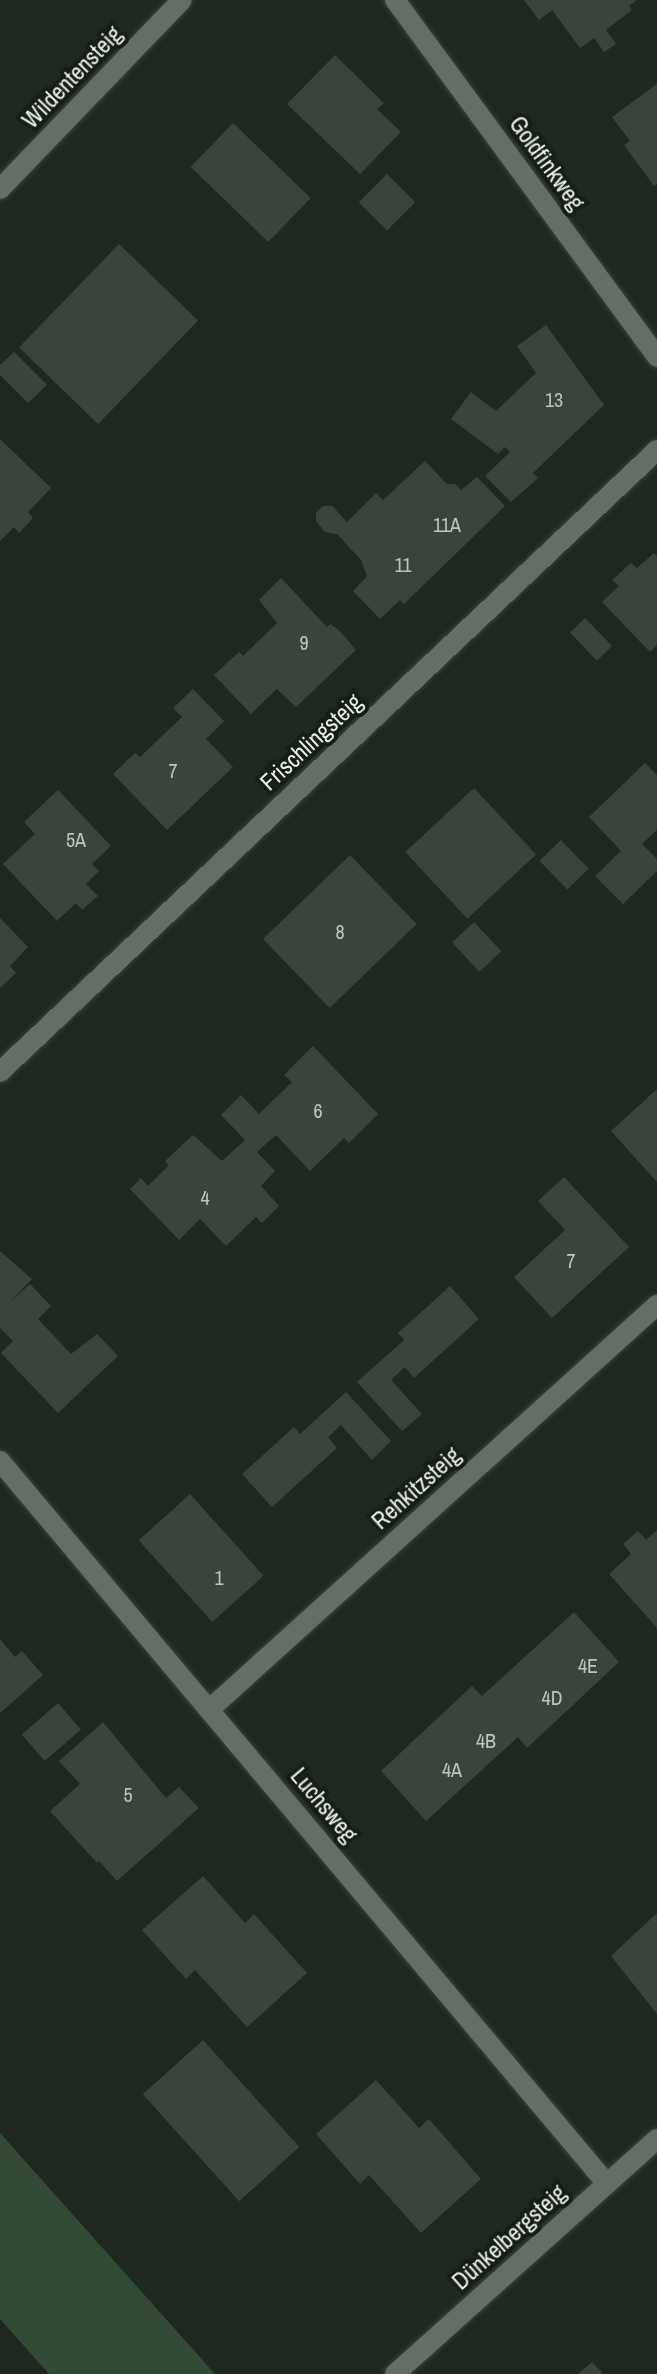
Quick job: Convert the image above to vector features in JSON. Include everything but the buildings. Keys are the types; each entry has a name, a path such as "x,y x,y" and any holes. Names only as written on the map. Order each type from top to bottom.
{"street":[{"name":"Wildentensteig","path":"0,189 182,0"},
{"name":"Goldfinkweg","path":"395,0 657,357"},
{"name":"Frischlingsteig","path":"0,1072 657,450"},
{"name":"Rehkitzsteig","path":"210,1709 657,1305"},
{"name":"Luchsweg","path":"0,1461 607,2184"},
{"name":"Dünkelbergsteig","path":"395,2374 657,2139"}],"green space":[{"path":"0,2133 215,2374 49,2374 0,2319"}]}
